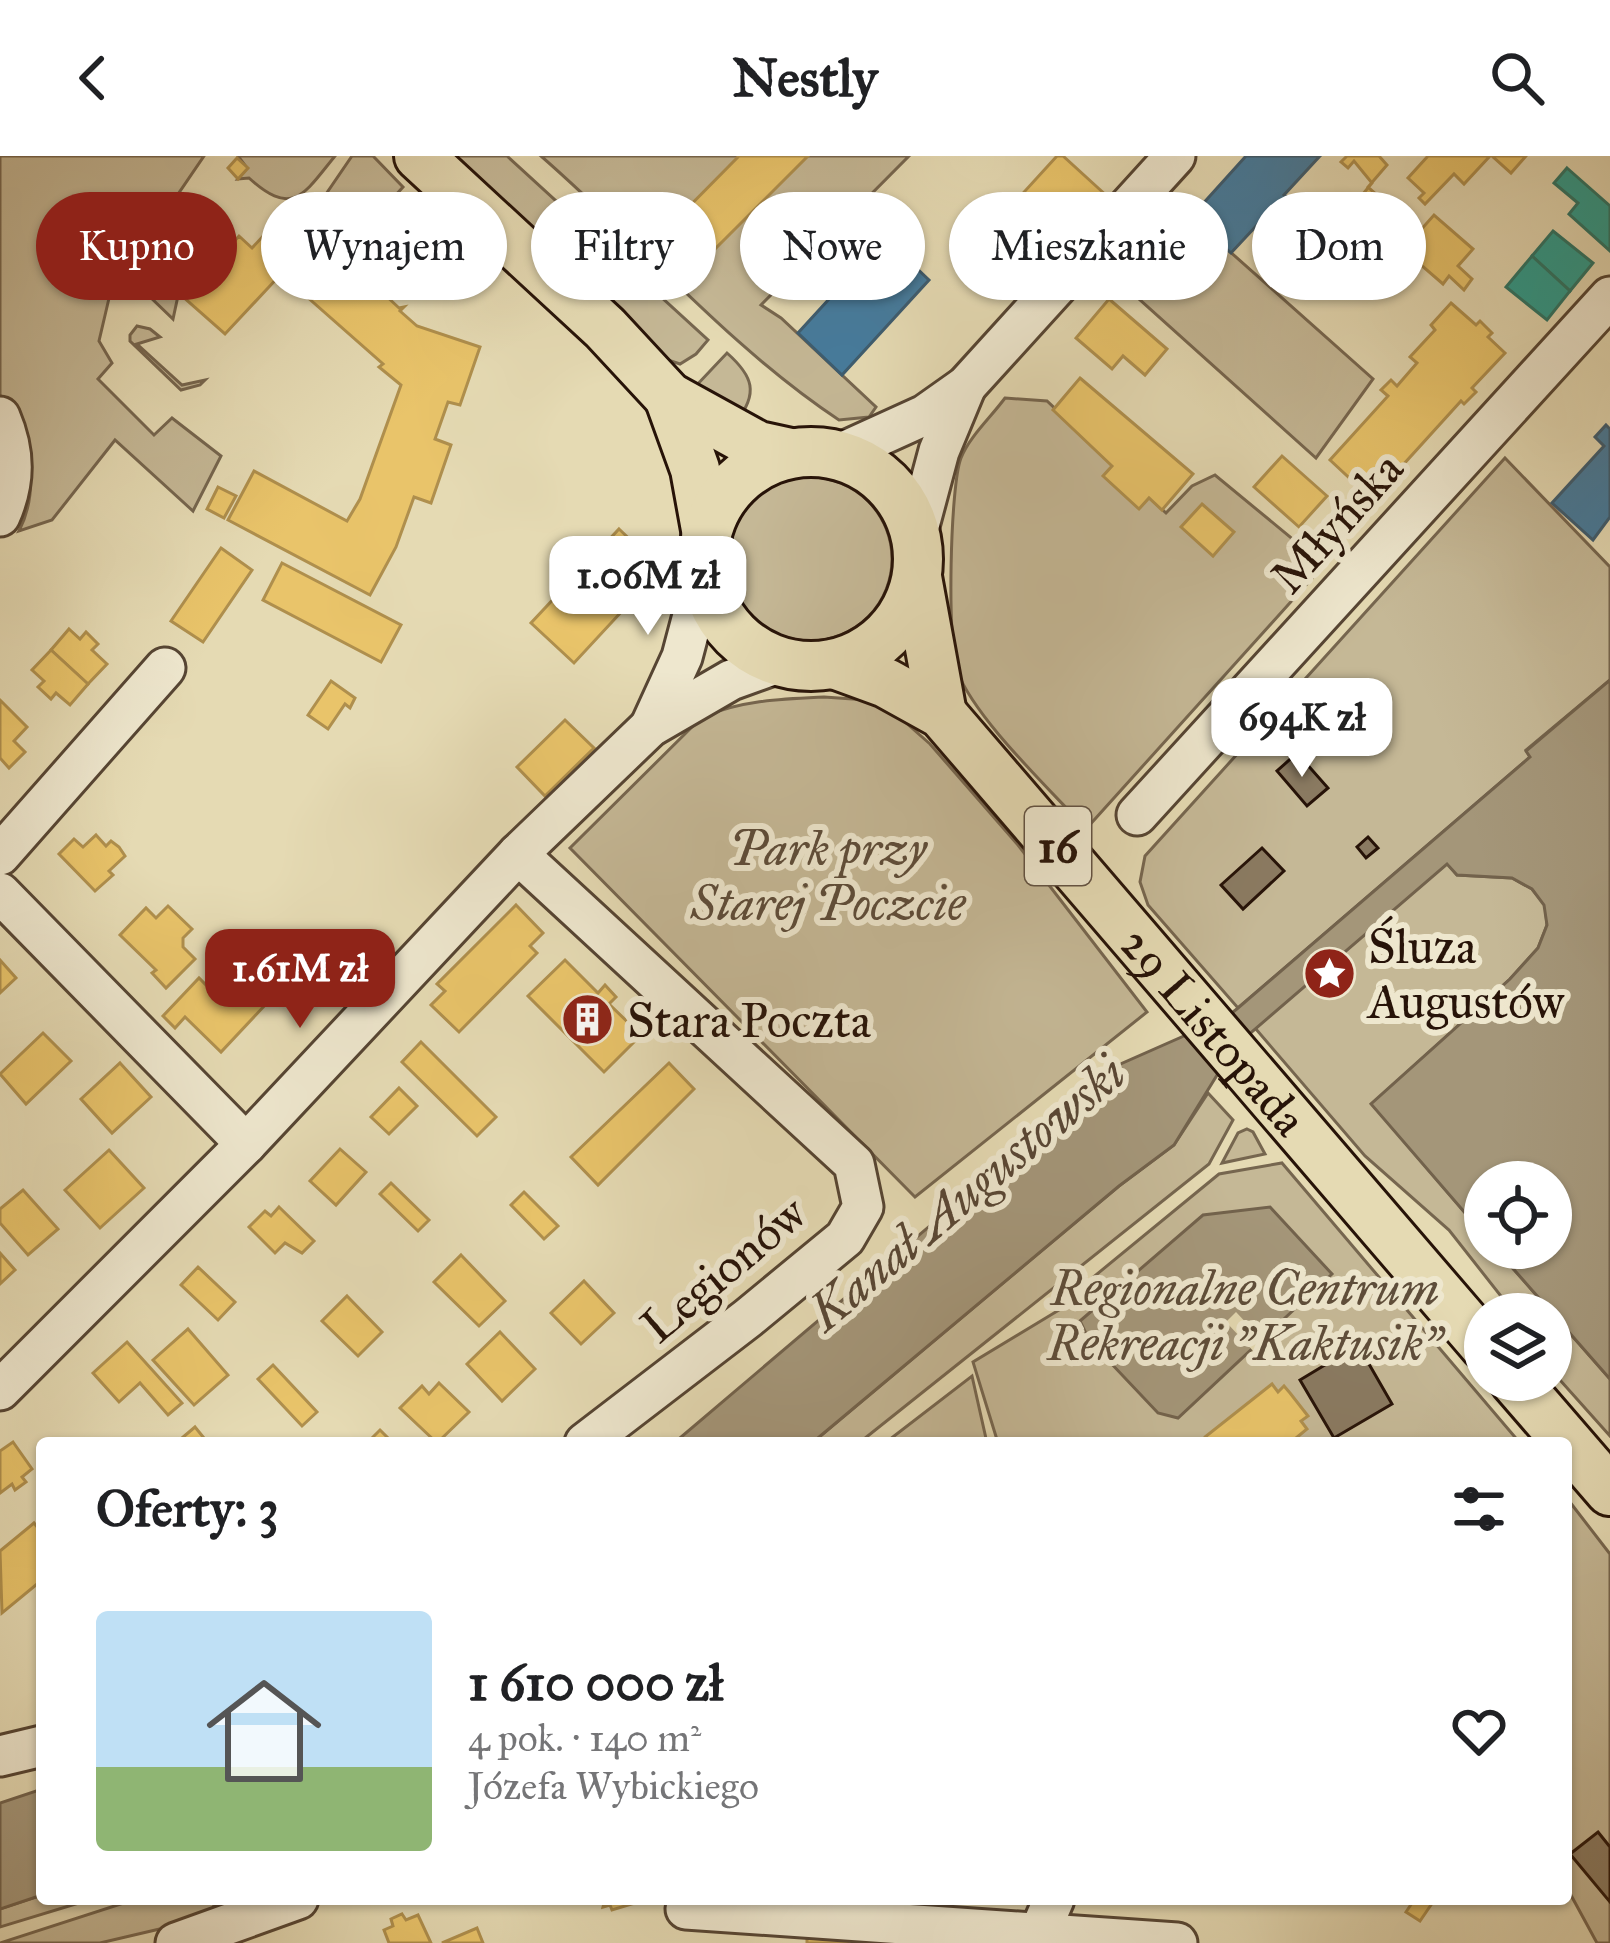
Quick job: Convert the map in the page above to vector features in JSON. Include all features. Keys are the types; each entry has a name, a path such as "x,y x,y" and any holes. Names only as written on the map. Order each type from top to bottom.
{"main road":[{"path":"419,156 605,328 669,398 758,446 865,466 889,484 906,508 942,714"},
{"path":"669,398 694,469 714,604 749,646 781,662 808,666 859,656 880,641 910,601 916,557"},
{"path":"706,553 723,498 736,482 752,469 814,454"},
{"name":"29 Listopada","path":"834,664 886,683 942,714 1464,1322"},
{"path":"1532,1401 1563,1437"},
{"path":"1572,1447 1610,1491"}],"street":[{"path":"814,454 925,416 966,386 1175,156"},
{"name":"Młyńska","path":"1138,815 1610,296"},
{"path":"916,557 939,451 966,386"},
{"path":"0,417 10,440 13,477 0,516"},
{"path":"650,727 682,658 706,553"},
{"path":"0,1390 246,1144 518,854 650,727 731,680 781,662"},
{"path":"0,855 165,668"},
{"name":"Legionów","path":"518,854 854,1164 863,1207 845,1238 593,1437"},
{"path":"0,893 246,1144"},
{"path":"0,1756 36,1747"},
{"path":"188,1941 282,1905"},
{"path":"684,1917 1042,1925 1177,1943"}],"green space":[{"path":"0,156 204,156 179,192 36,192 36,300 109,300 99,341 112,363 98,379 154,435 172,418 221,456 193,511 115,440 52,520 19,531 29,497 29,461 19,425 0,395"},
{"path":"238,156 335,156 303,192 268,192 249,178 238,179 247,168"},
{"path":"352,156 373,156 403,187 398,192 327,192"},
{"path":"449,156 507,156 546,192 531,192 531,232 507,210 507,192 488,192"},
{"path":"541,156 909,156 873,192 740,192 740,300 766,300 761,305 876,407 869,417 839,420 760,360 694,300 716,300 716,192 578,189"},
{"path":"1228,250 1252,271 1252,300 1284,300 1373,379 1316,458 1140,300 1228,300"},
{"path":"153,300 177,300 173,319"},
{"path":"604,300 664,300 708,340 680,364 668,360"},
{"path":"137,326 160,337 137,344 182,385 205,380 181,390 130,341"},
{"path":"727,353 743,369 750,385 748,402 736,422 693,389"},
{"path":"1005,398 1047,401 1166,513 1192,486 1215,475 1324,565 1086,829 980,711 957,671 951,564 957,474 969,442"},
{"path":"1505,458 1610,567 1610,680 1526,750 1530,757 1238,1008 1148,905 1140,882 1145,856"},
{"path":"810,477 841,484 868,501 885,528 892,559 885,590 868,617 841,634 810,641 779,634 752,617 735,590 728,559 735,528 752,501 779,484"},
{"name":"Park przy Starej Poczcie","path":"824,697 867,700 896,714 930,744 1018,845 1147,1012 915,1197 570,848 702,717 747,704"},
{"path":"1447,863 1457,875 1512,878 1532,889 1545,905 1547,925 1538,948 1372,1104 1464,1211 1464,1249 1449,1230 1365,1156 1255,1028"},
{"path":"1208,1093 1233,1120 1209,1164 867,1437 819,1437 1119,1186 1174,1145"},
{"path":"1247,1129 1265,1154 1222,1163 1238,1133"},
{"name":"Regionalne Centrum Rekreacji \"Kaktusik\"","path":"1282,1163 1464,1377 1464,1401 1484,1401 1515,1437 996,1437 973,1362 1059,1310 1219,1174"},
{"path":"1480,1269 1513,1269 1535,1293 1498,1293"},
{"path":"1572,1336 1610,1379 1610,1436 1572,1393"},
{"path":"972,1376 986,1437 893,1437"},
{"path":"1572,1505 1610,1554 1610,1943 1597,1943 1572,1897"},
{"path":"36,1897 36,1905 72,1905 0,1927 0,1909"},
{"path":"117,1905 214,1905 215,1916 100,1943 0,1943"}],"shaded area":[{"path":"1610,680 1610,1379 1572,1336 1572,1293 1535,1293 1513,1269 1572,1269 1572,1161 1464,1161 1464,1212 1371,1104 1510,979 1538,948 1547,925 1544,905 1532,889 1512,878 1457,875 1447,864 1218,1061 1222,1067 1174,1145 819,1437 681,1437 1090,1090 1107,1070 1193,1032 1200,1039 1530,757 1526,751"},
{"path":"1270,1207 1332,1274 1178,1418 1158,1413 1089,1340 1080,1321 1203,1215"},
{"path":"36,1791 36,1897 0,1909 0,1803"}],"pier":[{"path":"1236,1312 1266,1344 1256,1354 1226,1322"}],"building: Mieszkania":[{"path":"739,156 808,156 772,192 740,192 740,224 716,248 716,192 703,192"},
{"path":"1057,156 1063,156 1103,192 1024,192"},
{"path":"1347,156 1379,156 1387,165 1372,183 1354,161 1348,168 1341,162"},
{"path":"1428,156 1490,156 1464,184 1454,174 1426,203 1426,192 1408,178"},
{"path":"1492,156 1526,156 1511,173"},
{"path":"237,158 248,168 238,179 228,168"},
{"path":"1434,215 1473,249 1458,266 1472,279 1464,290 1449,276 1443,284 1426,269 1426,224"},
{"path":"237,238 252,248 261,238 261,295 225,334 186,300 237,300"},
{"path":"310,300 390,300 404,307 400,311 417,326 480,347 460,405 448,402 435,439 451,445 431,503 414,497 396,547 370,595 228,520 254,471 347,521 360,499 401,385 379,367 383,364"},
{"path":"1110,300 1167,349 1145,375 1123,356 1112,369 1076,338"},
{"path":"1451,303 1476,325 1480,321 1505,353 1472,388 1476,392 1464,404 1461,401 1372,499 1330,460 1388,396 1381,390 1391,380 1397,386 1417,363 1410,357"},
{"path":"1080,378 1193,474 1162,510 1149,498 1139,509 1103,476 1112,466 1053,410"},
{"path":"1282,456 1327,496 1299,527 1254,487"},
{"path":"218,487 236,496 224,518 207,509"},
{"path":"1202,504 1234,532 1213,556 1181,527"},
{"path":"619,529 661,569 574,663 531,623"},
{"path":"221,548 252,570 203,642 171,621"},
{"path":"282,563 401,625 381,662 263,600"},
{"path":"69,629 80,639 86,632 98,644 92,650 107,664 88,684 51,650"},
{"path":"51,650 88,684 70,705 56,693 51,699 38,687 44,681 32,670"},
{"path":"331,681 355,698 350,708 345,704 328,729 308,715"},
{"path":"0,700 27,727 14,741 25,752 9,768 0,758"},
{"path":"565,720 594,748 545,796 517,767"},
{"path":"96,835 106,846 111,841 125,856 95,891 59,854 74,839 83,847"},
{"path":"516,905 543,933 530,946 537,953 459,1032 431,1005 445,991 437,984"},
{"path":"168,906 192,929 183,938 183,947 195,959 166,988 152,973 156,970 120,935 146,908 156,918"},
{"path":"263,939 297,971 221,1052 185,1017 175,1028 163,1016 199,978 213,992"},
{"path":"0,960 16,978 0,993"},
{"name":"Stara Poczta","path":"565,960 598,993 605,985 616,997 609,1004 641,1035 604,1072 528,996"},
{"path":"43,1033 71,1061 26,1104 0,1074"},
{"path":"421,1042 496,1117 477,1136 402,1062"},
{"path":"120,1063 151,1097 112,1133 81,1099"},
{"path":"669,1063 694,1089 598,1185 571,1157"},
{"path":"399,1088 417,1106 389,1134 371,1117"},
{"path":"340,1149 366,1172 336,1205 310,1181"},
{"path":"109,1150 144,1188 100,1228 65,1190"},
{"path":"391,1183 429,1220 418,1231 380,1194"},
{"path":"23,1190 58,1229 28,1255 0,1223 0,1209"},
{"path":"524,1192 558,1226 544,1239 511,1205"},
{"path":"279,1207 314,1241 302,1253 285,1243 275,1253 249,1227 265,1211 271,1216"},
{"path":"0,1253 15,1270 0,1284"},
{"path":"461,1255 505,1301 479,1326 434,1282"},
{"path":"198,1267 235,1302 218,1320 181,1285"},
{"path":"584,1281 614,1313 581,1344 551,1313"},
{"path":"347,1296 382,1332 358,1356 322,1321"},
{"path":"188,1329 228,1375 194,1405 153,1360"},
{"path":"500,1332 535,1369 502,1401 467,1364"},
{"path":"127,1342 182,1403 168,1415 140,1383 119,1402 93,1373"},
{"path":"273,1365 317,1412 302,1426 258,1379"},
{"path":"439,1383 469,1412 443,1437 431,1437 400,1408 422,1386 429,1394"},
{"path":"1272,1384 1278,1392 1284,1386 1308,1416 1301,1421 1307,1429 1297,1437 1205,1437"},
{"path":"195,1427 203,1437 183,1437"},
{"path":"13,1442 32,1469 22,1477 26,1482 15,1490 12,1484 0,1493 0,1451"},
{"path":"36,1526 36,1585 2,1613 0,1551"},
{"path":"1411,1905 1431,1905 1420,1921 1406,1912"},
{"path":"402,1914 406,1920 418,1915 431,1943 389,1943 384,1930"},
{"path":"477,1928 483,1943 442,1943"},
{"path":"847,1929 848,1943 807,1943 807,1937"}],"building: Szkoły":[{"path":"1567,168 1610,206 1610,251 1569,214 1578,203 1554,183"},
{"path":"1553,231 1593,263 1570,291 1532,256"},
{"path":"1532,256 1570,291 1547,320 1506,287"}],"building: Publiczne":[{"path":"1246,156 1320,156 1287,192 1252,192 1252,230 1231,253 1228,192 1214,192"},
{"path":"828,300 911,300 842,375 798,333"},
{"path":"1606,425 1610,429 1610,517 1593,540 1552,503 1604,446 1595,437"}],"building: Inne":[{"path":"1297,753 1328,788 1307,806 1277,771"},
{"path":"1368,837 1378,848 1366,858 1357,847"},
{"path":"1262,848 1284,871 1243,909 1221,885"},
{"path":"1358,1345 1392,1404 1333,1437 1300,1380"},
{"path":"1598,1832 1610,1847 1610,1902 1572,1856"}],"place":[{"name":"Śluza Augustów","path":"1329,974"},
{"name":"Stara Poczta","path":"588,1020"}],"water label":[{"name":"Kanał Augustowski","path":"966,1192"}]}
